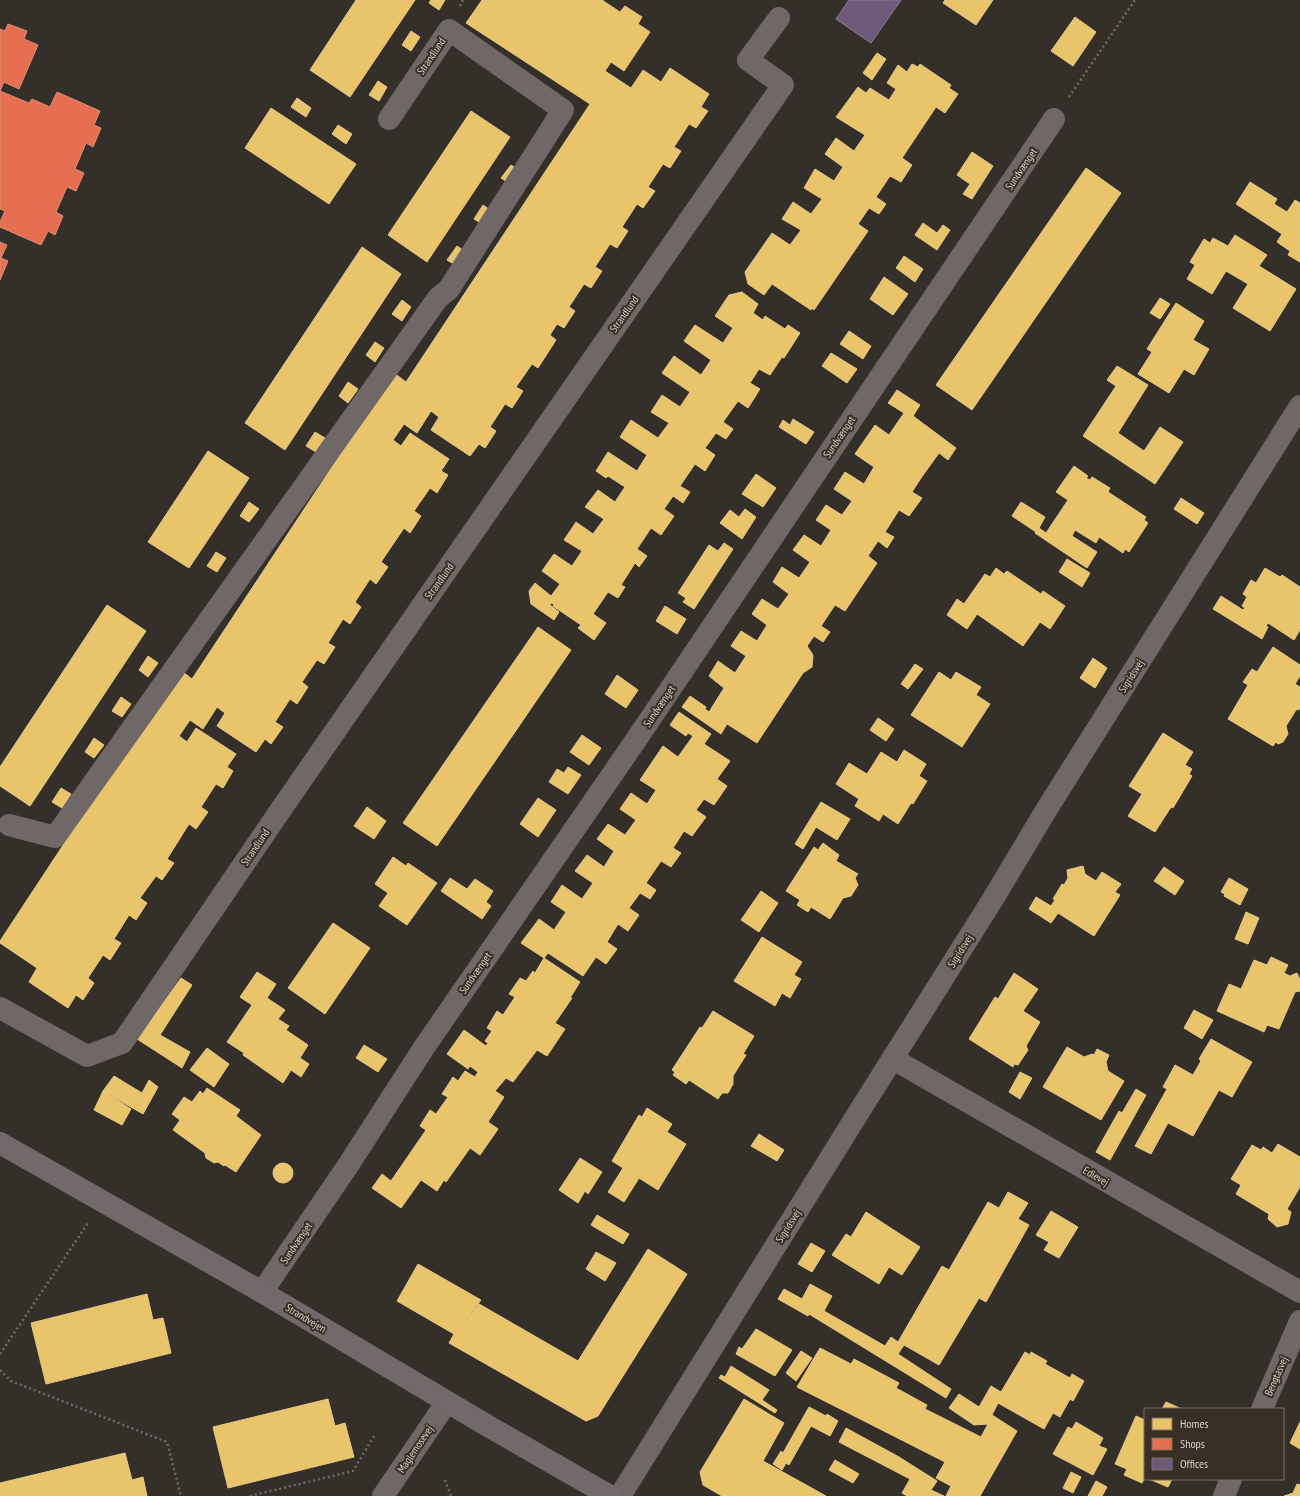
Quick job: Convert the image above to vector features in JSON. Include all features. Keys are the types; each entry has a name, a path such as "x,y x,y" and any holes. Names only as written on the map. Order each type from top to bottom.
{"main road":[{"name":"Strandvejen","path":"0,1143 262,1292 447,1402 610,1496"}],"street":[{"name":"Strandlund","path":"0,1008 87,1056 122,1043 284,805 783,85 748,60 779,18"},
{"name":"Strandlund","path":"3,828 55,837 438,298 449,288 563,110 448,30 389,119"},
{"name":"Sundvænget","path":"262,1292 349,1164 423,1049 636,740 1054,119"},
{"name":"Sigridsvej","path":"620,1496 993,899 1049,805 1300,406"},
{"name":"Edlevej","path":"893,1059 1300,1292"},
{"name":"Bengtasvej","path":"1262,1408 1300,1321"},
{"name":"Maglemosevej","path":"383,1496 447,1402"},
{"path":"1224,1496 1231,1480"}],"path":[{"path":"1054,119 1135,0"},
{"path":"0,1354 103,1202"},
{"path":"0,1370 10,1381 167,1442 180,1496"},
{"path":"250,1496 353,1471 374,1436"},
{"path":"445,1480 451,1496"}],"building: Homes":[{"path":"356,0 415,0 350,97 310,70"},
{"path":"431,0 445,0 439,10 429,3"},
{"path":"482,0 602,0 620,12 625,6 642,17 638,24 650,32 624,71 611,62 605,71 631,88 643,70 661,82 670,68 709,94 701,107 708,111 696,128 689,124 674,147 681,151 670,168 663,164 648,187 655,191 643,208 637,204 622,227 628,231 617,248 610,244 595,267 602,271 591,288 584,284 569,307 575,311 564,328 557,324 550,335 556,340 538,368 532,364 516,387 523,391 512,408 505,404 490,427 496,431 485,448 479,444 470,456 431,430 439,417 431,411 417,433 404,424 393,440 401,446 410,433 449,459 441,471 448,475 437,493 430,488 414,511 421,516 410,533 404,528 381,562 388,567 376,584 370,579 355,602 361,607 350,624 343,619 328,643 335,647 324,664 317,660 302,682 308,687 297,704 290,699 275,722 283,727 271,744 265,739 256,752 217,726 225,713 217,707 203,729 190,720 179,736 187,742 196,728 236,754 227,767 233,771 223,788 216,784 201,807 208,812 196,829 189,824 167,859 174,863 162,880 156,876 140,898 147,903 136,920 129,915 114,939 121,943 110,960 103,955 88,978 94,983 83,1000 76,995 68,1008 29,982 37,968 0,943 0,941 179,669 192,679 394,373 406,382 590,104 466,23"},
{"path":"945,0 993,0 976,25 943,3"},
{"path":"1075,17 1096,32 1073,66 1051,51"},
{"path":"411,31 420,37 411,51 402,45"},
{"path":"877,53 886,59 872,80 863,73"},
{"path":"912,64 918,67 920,64 951,85 949,88 958,94 945,113 936,107 902,158 912,165 901,182 890,176 876,197 886,204 879,214 869,208 858,224 868,231 814,310 812,308 811,310 772,284 764,295 748,284 745,272 772,233 790,245 801,230 782,219 793,202 811,214 822,199 804,188 815,169 834,181 843,167 825,154 836,138 854,151 865,135 836,117 858,87 866,93 870,88 889,100 896,89 887,83 898,65 907,72"},
{"path":"378,81 387,87 379,101 369,95"},
{"path":"297,98 311,108 306,117 291,107"},
{"path":"271,108 356,164 329,204 245,148"},
{"path":"471,111 510,137 427,262 388,235"},
{"path":"338,125 352,134 346,144 332,134"},
{"path":"972,152 993,166 972,199 963,194 970,184 957,175"},
{"path":"511,165 520,171 510,184 501,178"},
{"path":"1086,168 1121,193 972,410 936,385"},
{"path":"1250,182 1277,199 1274,204 1287,212 1295,200 1300,203 1300,262 1288,255 1290,251 1277,242 1282,234 1236,204"},
{"path":"483,205 493,212 484,225 474,219"},
{"path":"923,223 937,233 943,225 950,230 937,250 915,235"},
{"path":"1235,235 1267,255 1259,266 1296,289 1270,331 1233,308 1248,284 1226,271 1212,294 1187,279 1195,265 1190,262 1204,239 1210,243 1213,238 1228,246"},
{"path":"457,246 466,252 457,266 447,260"},
{"path":"362,247 401,274 285,450 245,423"},
{"path":"904,256 923,269 915,282 896,268"},
{"path":"884,277 908,294 893,315 870,299"},
{"path":"742,292 758,304 753,313 763,320 765,316 785,329 788,325 800,333 784,358 782,357 770,375 759,369 750,383 760,389 748,408 738,401 723,422 733,429 726,439 716,433 705,448 715,455 705,471 695,464 680,486 690,492 683,503 673,496 664,509 674,516 661,535 651,528 637,549 647,556 639,567 635,563 621,585 625,587 618,598 608,592 593,614 606,623 594,640 578,628 581,625 553,606 554,604 551,603 550,605 559,612 554,620 531,604 529,591 535,583 551,596 560,584 542,571 554,554 572,566 582,551 564,540 576,522 593,534 604,519 585,507 598,490 615,502 625,487 608,476 606,478 596,471 608,452 637,471 647,455 620,437 631,420 658,438 669,423 651,412 662,395 680,407 690,392 662,373 674,356 701,375 711,360 684,341 695,325 723,343 733,328 715,316 729,295"},
{"path":"1160,298 1170,304 1160,319 1150,313"},
{"path":"402,300 411,307 402,321 392,314"},
{"path":"1176,303 1204,321 1193,340 1209,349 1194,375 1184,369 1169,393 1138,374 1152,352 1147,349"},
{"path":"849,331 871,346 863,359 840,344"},
{"path":"375,342 384,348 375,362 366,355"},
{"path":"831,353 857,369 847,383 822,366"},
{"path":"1117,366 1148,385 1118,433 1144,451 1160,427 1183,442 1155,484 1083,436 1116,386 1107,380"},
{"path":"348,382 358,389 348,403 339,396"},
{"path":"897,390 920,405 913,416 956,448 948,460 939,453 912,492 922,498 909,516 899,510 885,532 894,537 887,548 878,541 868,556 877,563 845,611 835,605 821,626 830,632 823,642 814,636 807,646 813,655 812,667 803,673 757,743 727,724 721,734 682,707 690,696 706,707 705,709 709,712 724,688 709,676 718,661 735,673 746,656 731,646 741,631 757,641 767,625 752,614 762,599 778,609 789,594 773,582 782,567 799,578 810,562 793,550 804,535 821,546 831,530 816,520 826,505 842,515 852,501 834,489 845,472 864,484 874,467 855,454 875,425 889,435 904,413 888,403"},
{"path":"793,419 814,432 806,444 779,427 783,420 790,425"},
{"path":"315,432 325,438 316,452 306,446"},
{"path":"208,451 249,478 189,568 148,542"},
{"path":"1074,466 1088,476 1086,478 1090,480 1092,477 1110,488 1108,492 1146,517 1144,520 1148,523 1129,552 1125,549 1123,553 1099,537 1096,543 1075,530 1072,536 1097,552 1087,568 1012,516 1021,502 1045,517 1039,528 1046,533 1068,500 1056,492"},
{"path":"756,474 776,488 763,507 742,494"},
{"path":"1181,498 1204,513 1197,524 1174,509"},
{"path":"249,502 259,509 249,522 240,516"},
{"path":"745,509 756,517 742,539 720,523 730,510 739,517"},
{"path":"724,543 733,549 694,609 683,602 686,598 678,593 709,545 718,551"},
{"path":"216,552 226,558 217,572 207,566"},
{"path":"1067,559 1090,573 1082,587 1059,572"},
{"path":"996,568 1004,574 1007,571 1041,594 1043,591 1065,606 1050,629 1040,622 1023,646 977,614 967,629 947,615 957,599 964,604 985,574 990,577"},
{"path":"1265,568 1280,577 1282,575 1300,587 1300,630 1294,640 1268,623 1266,626 1268,627 1262,639 1213,609 1221,596 1243,610 1245,608 1242,606 1247,597 1243,594 1251,580 1256,583"},
{"path":"107,605 146,631 30,806 0,786 0,767"},
{"path":"665,606 686,619 677,634 656,621"},
{"path":"538,627 571,650 437,846 403,823"},
{"path":"1273,647 1300,665 1300,676 1295,684 1300,687 1300,709 1296,710 1286,726 1288,734 1283,742 1278,744 1276,742 1273,746 1228,719 1248,685 1243,682 1252,669 1257,672"},
{"path":"148,656 158,663 148,677 139,670"},
{"path":"1093,658 1107,668 1095,688 1080,678"},
{"path":"915,664 923,669 908,689 901,684"},
{"path":"939,672 951,680 956,672 981,687 976,695 990,704 962,747 911,715"},
{"path":"617,675 638,690 626,708 605,694"},
{"path":"121,697 131,704 122,717 112,711"},
{"path":"679,712 711,734 704,744 730,761 717,779 727,786 714,805 704,799 696,810 706,817 692,836 684,831 673,848 681,853 671,867 661,861 646,883 656,890 650,899 640,893 629,908 639,915 628,931 618,924 607,942 617,949 606,964 596,957 583,976 548,953 544,958 521,943 539,919 554,930 566,912 551,902 562,885 582,899 593,883 575,871 587,855 604,867 614,851 597,839 608,824 625,835 636,820 620,809 631,793 647,804 656,790 640,780 663,746 678,757 693,736 688,733 686,736 670,725"},
{"path":"878,718 894,729 886,741 870,730"},
{"path":"1163,733 1193,752 1185,765 1192,769 1189,774 1192,776 1173,808 1171,807 1155,832 1128,816 1142,794 1129,786"},
{"path":"582,735 601,748 589,765 570,752"},
{"path":"94,738 104,745 94,758 85,752"},
{"path":"904,750 926,764 919,776 927,781 913,804 911,803 898,824 883,814 879,821 855,806 859,799 836,784 849,763 867,774 881,752 897,762"},
{"path":"568,767 581,775 568,794 549,782 557,769 564,773"},
{"path":"61,788 71,794 62,808 52,802"},
{"path":"538,798 556,810 538,837 520,824"},
{"path":"821,802 850,819 837,840 816,827 803,849 795,844"},
{"path":"367,807 386,821 374,839 354,826"},
{"path":"823,843 839,855 836,861 858,874 855,878 858,885 851,896 843,898 830,919 811,907 808,912 797,905 800,900 786,891 814,847 818,850"},
{"path":"393,857 406,866 408,863 437,883 407,925 379,906 388,893 375,884"},
{"path":"1083,866 1085,874 1096,881 1102,872 1121,884 1115,892 1120,895 1094,936 1058,913 1051,923 1029,909 1036,897 1051,906 1055,900 1053,899 1062,884 1064,885 1068,878 1067,870"},
{"path":"1164,867 1184,881 1175,895 1154,881"},
{"path":"450,878 467,889 475,879 493,891 486,902 491,906 482,919 441,891"},
{"path":"1229,878 1248,889 1240,905 1224,896 1225,894 1221,892"},
{"path":"761,891 778,903 759,932 741,920"},
{"path":"1246,912 1259,918 1248,944 1235,939"},
{"path":"333,923 370,948 325,1014 288,988"},
{"path":"762,937 802,962 794,975 801,979 790,998 782,993 775,1006 734,981"},
{"path":"1271,957 1288,965 1284,973 1290,976 1297,973 1300,980 1300,991 1295,992 1279,1029 1267,1025 1264,1032 1217,1011 1229,984 1241,989 1254,960 1267,965"},
{"path":"544,958 580,982 570,998 572,998 555,1023 565,1029 547,1056 537,1050 513,1082 506,1078 495,1091 504,1097 488,1122 498,1129 480,1155 470,1148 446,1182 444,1180 437,1191 421,1180 401,1208 372,1188 382,1174 391,1181 426,1130 420,1126 430,1110 436,1114 448,1097 442,1094 453,1077 458,1081 465,1071 475,1077 478,1072 470,1066 468,1069 447,1054 464,1030 486,1046 488,1043 485,1041 492,1031 487,1028 497,1011 503,1015 515,997 509,994 520,978 526,981 533,971 535,973"},
{"path":"257,972 276,984 267,998 285,1010 278,1019 289,1026 286,1030 308,1045 300,1058 309,1064 301,1077 291,1070 283,1083 227,1042 252,1005 240,997"},
{"path":"1014,973 1038,989 1023,1011 1040,1022 1026,1046 1028,1050 1018,1065 1014,1064 1013,1067 969,1039 995,997 998,999"},
{"path":"181,978 192,985 160,1035 190,1052 182,1068 137,1039"},
{"path":"1194,1010 1213,1020 1202,1039 1184,1028"},
{"path":"713,1011 754,1036 743,1054 746,1055 733,1076 733,1084 728,1093 722,1093 718,1099 689,1080 686,1084 673,1075 675,1072 672,1070 700,1027 702,1028"},
{"path":"1211,1039 1252,1062 1232,1097 1219,1090 1193,1136 1168,1123 1151,1154 1135,1146 1167,1089 1163,1087 1175,1065 1193,1075 1201,1061 1199,1059"},
{"path":"364,1045 387,1059 378,1072 356,1058"},
{"path":"1067,1047 1084,1057 1092,1054 1094,1055 1097,1049 1109,1055 1106,1062 1108,1071 1124,1081 1101,1120 1043,1087"},
{"path":"207,1048 229,1064 214,1087 190,1070"},
{"path":"1020,1072 1032,1078 1020,1099 1009,1092"},
{"path":"114,1076 142,1093 149,1080 158,1087 143,1114 103,1091"},
{"path":"207,1088 240,1110 236,1116 261,1135 236,1172 225,1165 224,1166 218,1162 214,1163 206,1158 205,1153 173,1130 180,1120 172,1114 184,1097 192,1102 200,1091 203,1094"},
{"path":"1136,1089 1146,1095 1110,1160 1096,1152 1119,1111 1122,1113"},
{"path":"103,1091 131,1109 122,1125 94,1110"},
{"path":"647,1108 672,1124 667,1132 686,1144 658,1190 639,1178 624,1202 608,1192 623,1168 612,1161 639,1115 642,1117"},
{"path":"759,1134 784,1150 777,1161 751,1146"},
{"path":"1278,1144 1300,1157 1300,1187 1287,1209 1291,1212 1288,1224 1277,1227 1268,1219 1269,1214 1236,1194 1241,1185 1231,1179 1252,1145 1261,1150 1263,1147 1272,1153"},
{"path":"580,1158 602,1172 588,1194 585,1191 578,1203 559,1190"},
{"path":"283,1163 290,1166 293,1173 290,1180 283,1183 276,1180 273,1173 276,1166"},
{"path":"1008,1192 1028,1203 1018,1219 1029,1225 986,1302 979,1298 939,1365 904,1345 898,1354 951,1389 946,1398 809,1314 808,1316 778,1299 784,1289 802,1299 810,1284 832,1296 824,1311 885,1346 891,1337 898,1342 942,1266 949,1270 988,1202 999,1208"},
{"path":"1051,1211 1078,1227 1059,1258 1044,1250 1049,1242 1036,1235"},
{"path":"866,1212 920,1247 902,1275 889,1267 879,1284 832,1255 846,1234 851,1237"},
{"path":"597,1215 629,1234 623,1244 591,1225"},
{"path":"811,1243 825,1251 812,1272 798,1264"},
{"path":"648,1249 687,1274 598,1416 586,1421 449,1343 454,1334 479,1304 578,1361"},
{"path":"596,1252 616,1263 605,1281 586,1269"},
{"path":"418,1264 481,1300 454,1334 397,1301"},
{"path":"147,1294 153,1320 163,1318 171,1353 46,1384 31,1323"},
{"path":"756,1329 792,1350 775,1376 736,1354 739,1347 742,1349"},
{"path":"820,1348 851,1364 854,1359 899,1383 896,1388 927,1405 925,1409 981,1437 988,1424 974,1425 949,1408 959,1394 979,1407 991,1386 1001,1392 1025,1352 1030,1355 1031,1352 1047,1361 1045,1364 1070,1378 1072,1374 1084,1381 1073,1401 1070,1399 1060,1417 1053,1413 1044,1429 998,1403 992,1415 1017,1431 980,1496 946,1496 951,1486 936,1478 945,1462 797,1387"},
{"path":"801,1351 812,1358 796,1381 786,1373"},
{"path":"731,1366 769,1390 762,1400 777,1410 775,1413 719,1378 721,1375 725,1377"},
{"path":"328,1399 335,1426 345,1423 354,1457 228,1488 213,1427"},
{"path":"744,1399 784,1423 763,1461 826,1496 722,1496 703,1485 700,1472"},
{"path":"1166,1402 1180,1408 1163,1408"},
{"path":"809,1407 826,1416 827,1414 838,1421 830,1436 811,1426 789,1465 786,1463 782,1470 773,1464 781,1451 783,1453"},
{"path":"1136,1416 1144,1420 1144,1479 1142,1483 1124,1475 1127,1469 1115,1464"},
{"path":"1076,1422 1103,1438 1099,1446 1107,1449 1093,1475 1053,1454 1068,1427 1072,1429"},
{"path":"1300,1422 1300,1449 1290,1443"},
{"path":"846,1428 899,1457 937,1481 931,1490 944,1496 907,1496 902,1493 910,1479 839,1442"},
{"path":"125,1453 132,1480 143,1477 147,1496 0,1496 0,1483"},
{"path":"835,1460 859,1474 853,1483 829,1470"},
{"path":"1071,1472 1081,1477 1073,1493 1063,1488"},
{"path":"1151,1480 1172,1480 1168,1487"},
{"path":"1096,1481 1107,1487 1102,1496 1088,1496"},
{"path":"1297,1484 1300,1485 1300,1496 1284,1496 1293,1493"}],"building: Shops":[{"path":"8,24 27,31 24,39 38,45 19,89 4,82 0,91 0,29 5,31"},
{"path":"0,91 29,103 32,99 50,107 57,92 100,111 94,125 101,128 93,147 86,143 75,169 84,173 76,191 67,187 56,212 63,216 55,235 48,231 41,245 0,227 0,222 5,211 0,209"},
{"path":"0,242 7,245 1,258 8,261 0,280"}],"building: Offices":[{"path":"849,0 901,0 871,43 836,19"}]}
